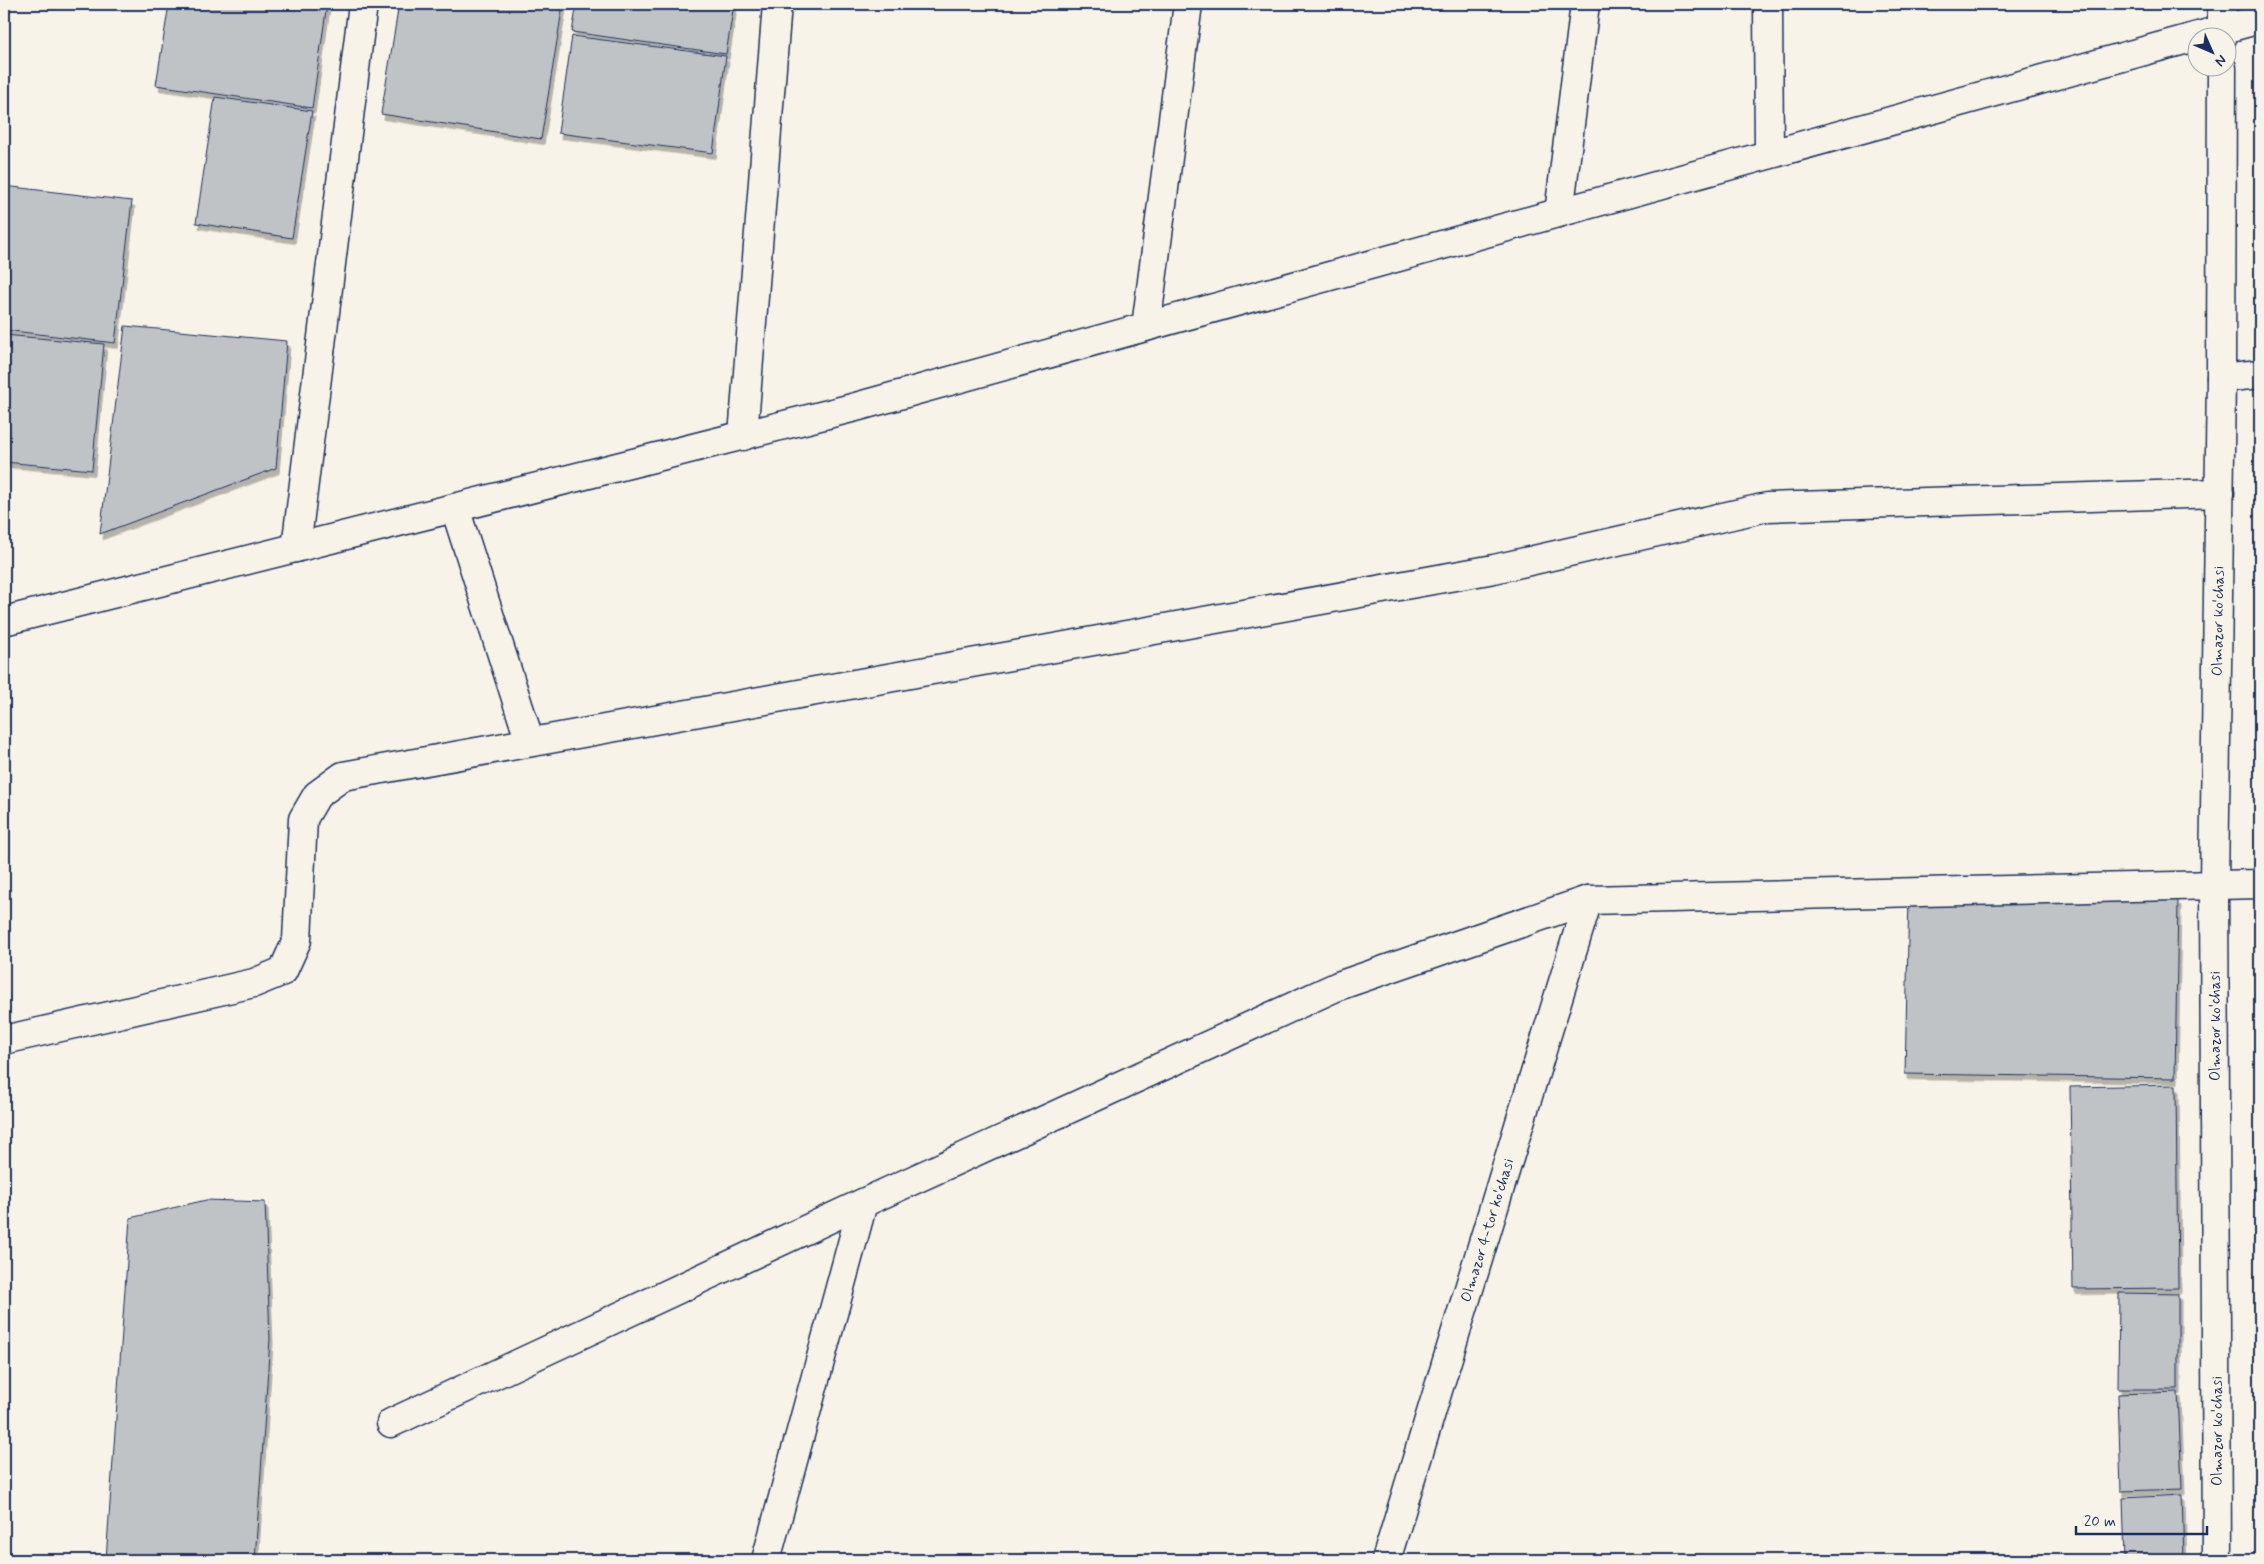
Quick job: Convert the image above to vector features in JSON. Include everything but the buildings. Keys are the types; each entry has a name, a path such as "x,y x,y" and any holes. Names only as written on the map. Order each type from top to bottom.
{"street":[{"path":"296,548 363,4"},
{"path":"743,436 777,4"},
{"path":"1146,327 1188,4"},
{"path":"1559,213 1585,4"},
{"path":"1768,4 1769,154"},
{"path":"4,621 852,408 1559,213 2222,24 2260,19"},
{"name":"Olmazor ko'chasi","path":"2217,1560 2214,884 2220,493 2222,78"},
{"path":"2221,378 2260,374"},
{"path":"4,1040 254,983 283,971 297,940 303,819 317,795 343,776 1484,571 1767,507 2220,493"},
{"path":"455,508 530,742"},
{"path":"391,1423 863,1203 1338,986 1588,900 2260,884"},
{"name":"Olmazor 4-tor ko'chasi","path":"1386,1560 1588,900"},
{"path":"766,1560 863,1203"}]}
